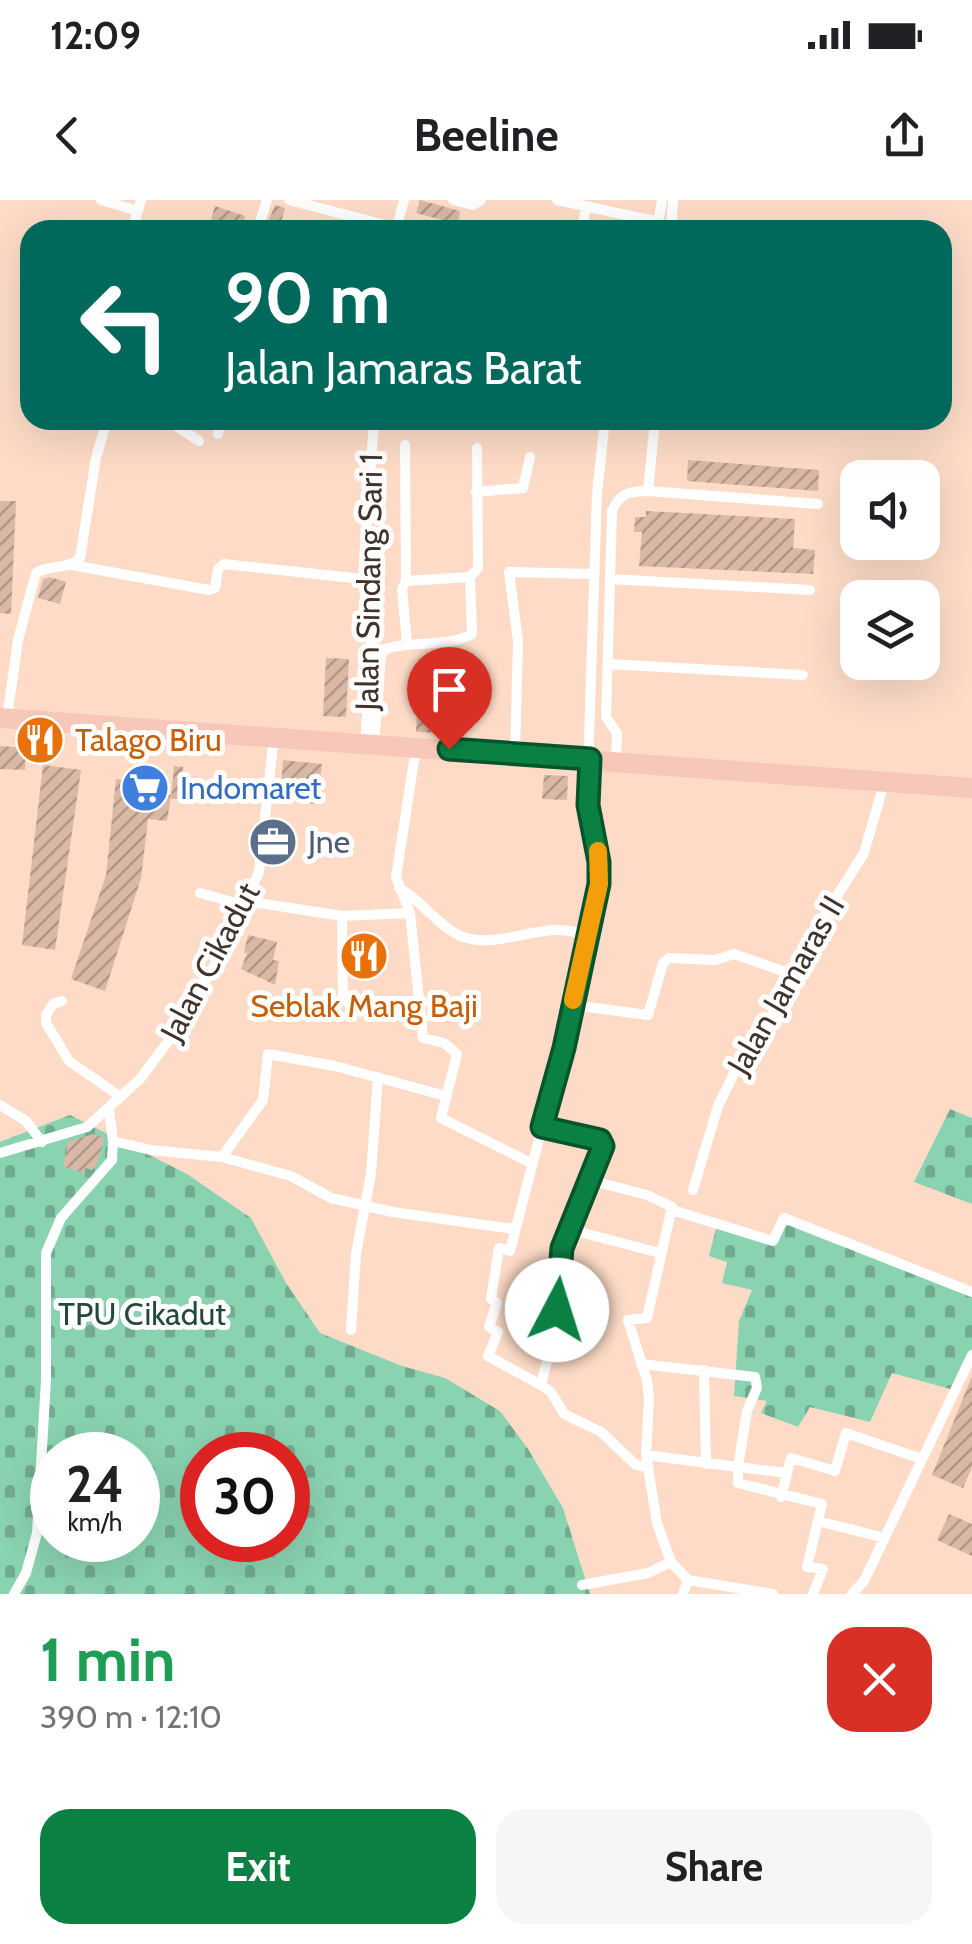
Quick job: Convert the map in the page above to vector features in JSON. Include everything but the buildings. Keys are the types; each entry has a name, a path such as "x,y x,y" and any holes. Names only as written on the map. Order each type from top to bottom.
{"highway":[{"path":"4,718 972,788"}],"street":[{"path":"101,200 139,206"},
{"path":"289,200 364,220"},
{"path":"453,200 473,205 481,200"},
{"path":"557,200 636,220"},
{"path":"584,220 586,206"},
{"path":"4,718 18,640 36,573 77,562 83,551 93,473 104,430"},
{"path":"182,430 199,441"},
{"path":"218,434 219,430"},
{"name":"Jalan Sindang Sari 1","path":"370,744 372,646 363,579 373,430"},
{"path":"604,430 598,492 588,805 599,862 599,884 557,1076 510,1251 499,1248 491,1299 498,1302 489,1327 498,1332 488,1356 541,1384 551,1392 564,1414 602,1432 636,1465 649,1468"},
{"path":"648,490 654,430"},
{"path":"405,444 406,581 402,589 407,643"},
{"path":"406,581 470,576 478,568 476,448"},
{"path":"476,492 523,488 530,457"},
{"path":"616,761 617,733 606,717 612,511 618,498 632,491 648,490 818,504"},
{"path":"70,565 209,590 215,588 218,569 224,564 363,579"},
{"path":"515,754 518,641 509,572 595,574"},
{"path":"370,744 385,648 469,637 470,576"},
{"path":"610,579 810,590"},
{"path":"608,664 802,675"},
{"name":"Jalan Cikadut","path":"0,1153 87,1126 109,1110 161,1054 188,1013 259,872 274,736"},
{"path":"416,747 396,878 410,913 423,1038 444,1043 457,1054 441,1113 444,1120 531,1163"},
{"name":"Jalan Jamaras II","path":"692,1190 718,1106 744,1053 781,1004 791,974 864,853 884,782"},
{"path":"400,888 454,933 469,938 488,940 559,930 589,934"},
{"path":"200,892 244,903 342,916 410,913"},
{"path":"342,916 342,1001 420,1000"},
{"path":"572,1005 648,1015 663,963 669,958 714,960 734,954 791,974"},
{"path":"62,1000 53,1004 46,1015 50,1031 78,1070 120,1097"},
{"path":"222,1157 263,1100 268,1054 306,1059 446,1096"},
{"path":"351,1330 356,1254 371,1174 378,1077"},
{"path":"0,1105 26,1121 42,1142"},
{"path":"14,1594 26,1573 37,1533 46,1380 46,1253 61,1218 112,1160 109,1110"},
{"path":"541,1384 554,1336 562,1248 603,1146 602,1141 542,1127"},
{"path":"113,1140 151,1150 222,1157 291,1176 330,1198 514,1229"},
{"path":"590,1180 647,1196 670,1205 672,1210 647,1318 628,1320 649,1398 646,1455 657,1523 672,1562 688,1580 774,1594"},
{"path":"672,1210 774,1241 784,1218 972,1292"},
{"path":"568,1229 660,1254"},
{"path":"852,1594 864,1581 972,1355"},
{"path":"641,1364 754,1377 757,1381 747,1411 738,1483 822,1504 807,1567 823,1569 814,1594"},
{"path":"704,1370 706,1464"},
{"path":"781,1496 792,1458 835,1470 846,1433 922,1459"},
{"path":"646,1455 787,1473"},
{"path":"818,1521 885,1538"},
{"path":"582,1585 648,1573 672,1562"},
{"path":"682,1594 688,1580"}],"green space":[{"path":"950,1109 972,1118 972,1204 914,1182"},
{"name":"TPU Cikadut","path":"70,1115 187,1174 251,1218 286,1283 320,1333 402,1366 445,1378 500,1411 563,1508 590,1594 0,1594 0,1142"},
{"path":"784,1218 972,1292 972,1355 954,1390 892,1373 870,1422 810,1407 798,1427 761,1413 767,1401 734,1396 739,1321 752,1290 722,1283 727,1262 709,1256 717,1224 773,1241"}],"slow traffic":[{"path":"573,1000 599,884 598,851"}],"place":[{"name":"Talago Biru","path":"40,740"},
{"name":"Indomaret","path":"145,788"},
{"name":"Jne","path":"273,842"},
{"name":"Seblak Mang Baji","path":"364,956"}],"route":[{"path":"449,749 590,759 588,805 599,862 599,884 564,1048 542,1127 600,1140 603,1146 562,1248 557,1310"}]}
